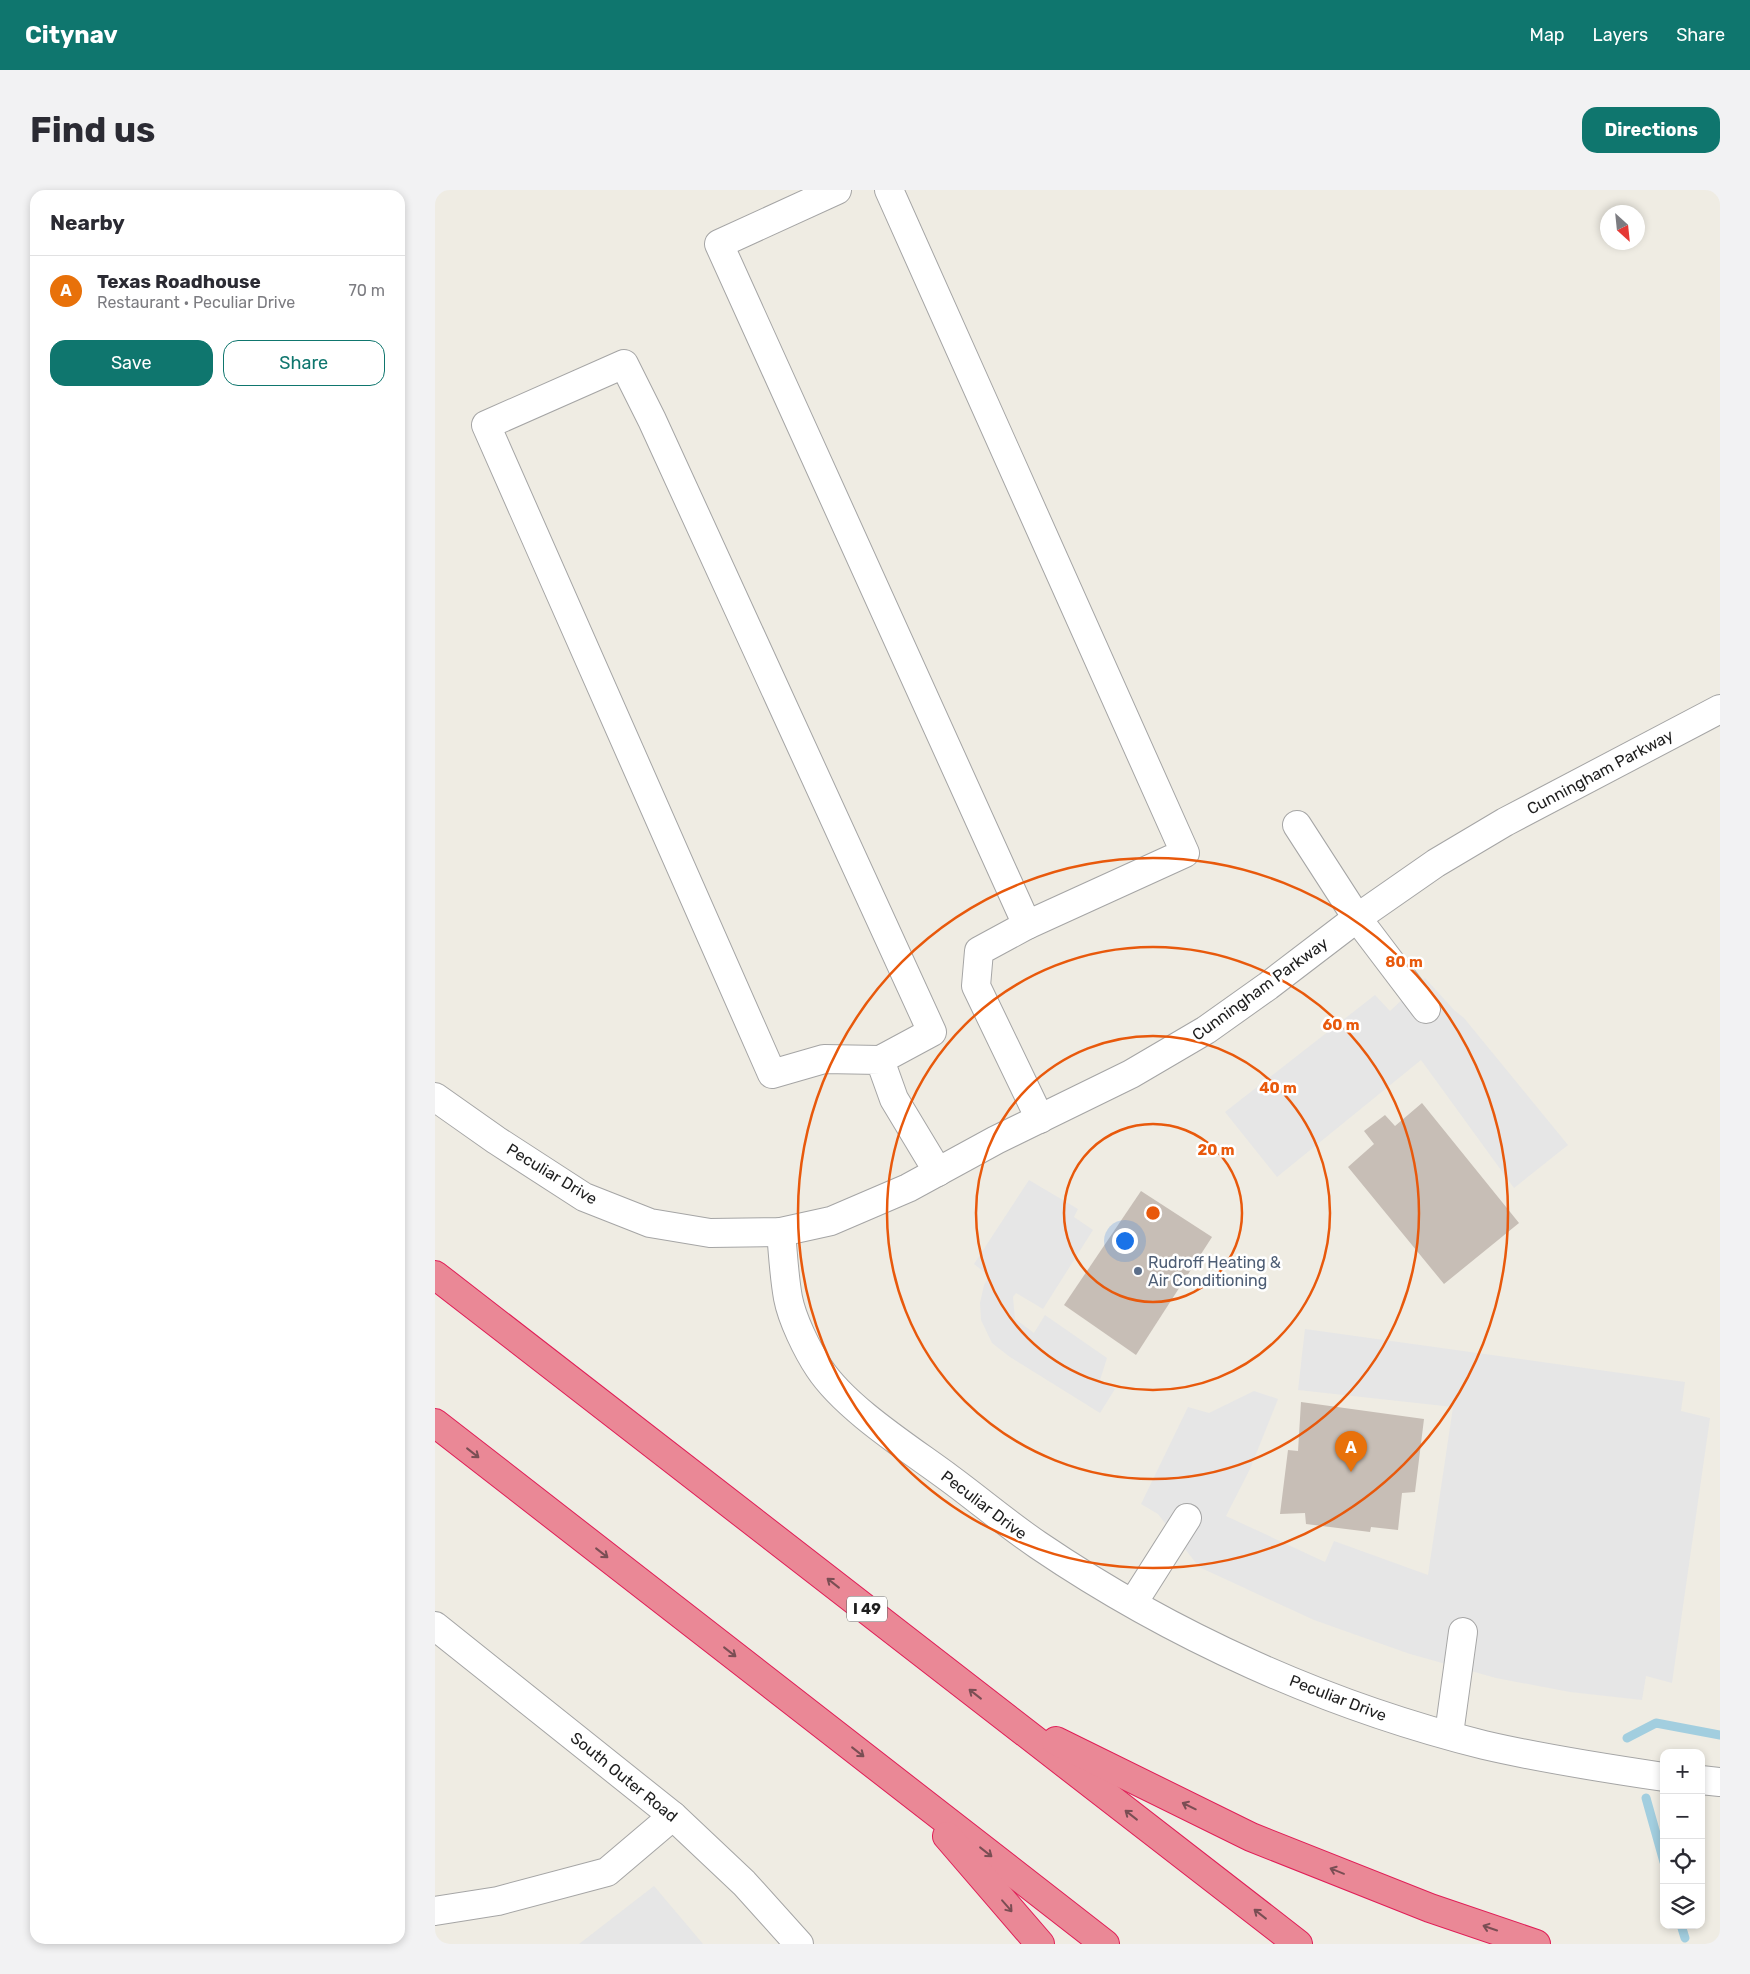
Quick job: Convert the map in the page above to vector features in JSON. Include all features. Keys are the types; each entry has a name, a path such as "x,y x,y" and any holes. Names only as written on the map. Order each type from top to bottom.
{"highway":[{"name":"I 49","path":"435,1275 1299,1944"},
{"path":"435,1423 1105,1944"},
{"path":"1003,1715 1251,1837 1430,1908 1536,1944"},
{"path":"907,1790 1040,1944"}],"street":[{"path":"837,190 719,244 1027,925"},
{"path":"889,190 1185,853 1027,925 979,951 976,986 1040,1119"},
{"path":"624,364 652,420 932,1032 880,1060 824,1059 772,1074 486,425 624,364"},
{"name":"Cunningham Parkway","path":"781,1232 831,1221 909,1188 1040,1119 1131,1074 1206,1030 1268,986 1357,918 1436,863 1505,822 1720,709"},
{"path":"1297,824 1357,918 1426,1009"},
{"path":"880,1060 894,1099 937,1172"},
{"name":"Peculiar Drive","path":"435,1097 496,1140 584,1197 651,1224 710,1233 781,1232 789,1300 801,1335 820,1369 848,1401 1037,1544 1133,1603 1207,1643 1297,1683 1389,1717 1483,1744 1580,1765 1660,1776"},
{"path":"1133,1603 1187,1518"},
{"name":"South Outer Road","path":"435,1626 673,1816 744,1883 799,1944"},
{"path":"1449,1734 1463,1632"},
{"path":"1705,1780 1720,1782"},
{"path":"435,1911 498,1901 607,1872 673,1816"}],"shaded area":[{"path":"1425,978 1454,1010 1464,1018 1568,1145 1514,1188 1421,1060 1277,1177 1225,1112 1375,995 1390,1011"},
{"path":"1029,1180 1078,1209 1074,1217 1093,1230 1043,1309 1016,1293 1013,1297 1015,1319 1034,1333 1045,1315 1107,1358 1100,1380 1115,1389 1100,1413 1010,1357 992,1343 981,1320 980,1303 984,1285 989,1276 974,1264"},
{"path":"1305,1329 1685,1382 1681,1411 1710,1418 1672,1683 1646,1676 1642,1700 1570,1692 1496,1678 1410,1654 1314,1620 1199,1567 1158,1514 1141,1504 1188,1407 1209,1413 1254,1391 1278,1399 1250,1469 1226,1516 1325,1562 1334,1541 1428,1575 1453,1407 1298,1390"},
{"path":"654,1886 703,1944 579,1944"}],"building":[{"path":"1422,1103 1519,1223 1444,1284 1348,1167 1374,1144 1364,1131 1385,1115 1395,1126"},
{"name":"Rudroff Heating & Air Conditioning","path":"1141,1191 1212,1237 1136,1355 1064,1305"},
{"path":"1301,1402 1424,1419 1415,1492 1402,1493 1398,1530 1371,1527 1370,1532 1306,1524 1305,1513 1280,1514 1288,1450 1298,1451"}],"waterway":[{"path":"1627,1738 1656,1723 1720,1735"},
{"path":"1646,1798 1660,1848"},
{"path":"1682,1929 1685,1938"}],"place":[{"name":"Rudroff Heating & Air Conditioning","path":"1138,1271"},
{"name":"Texas Roadhouse","path":"1351,1472"}]}
